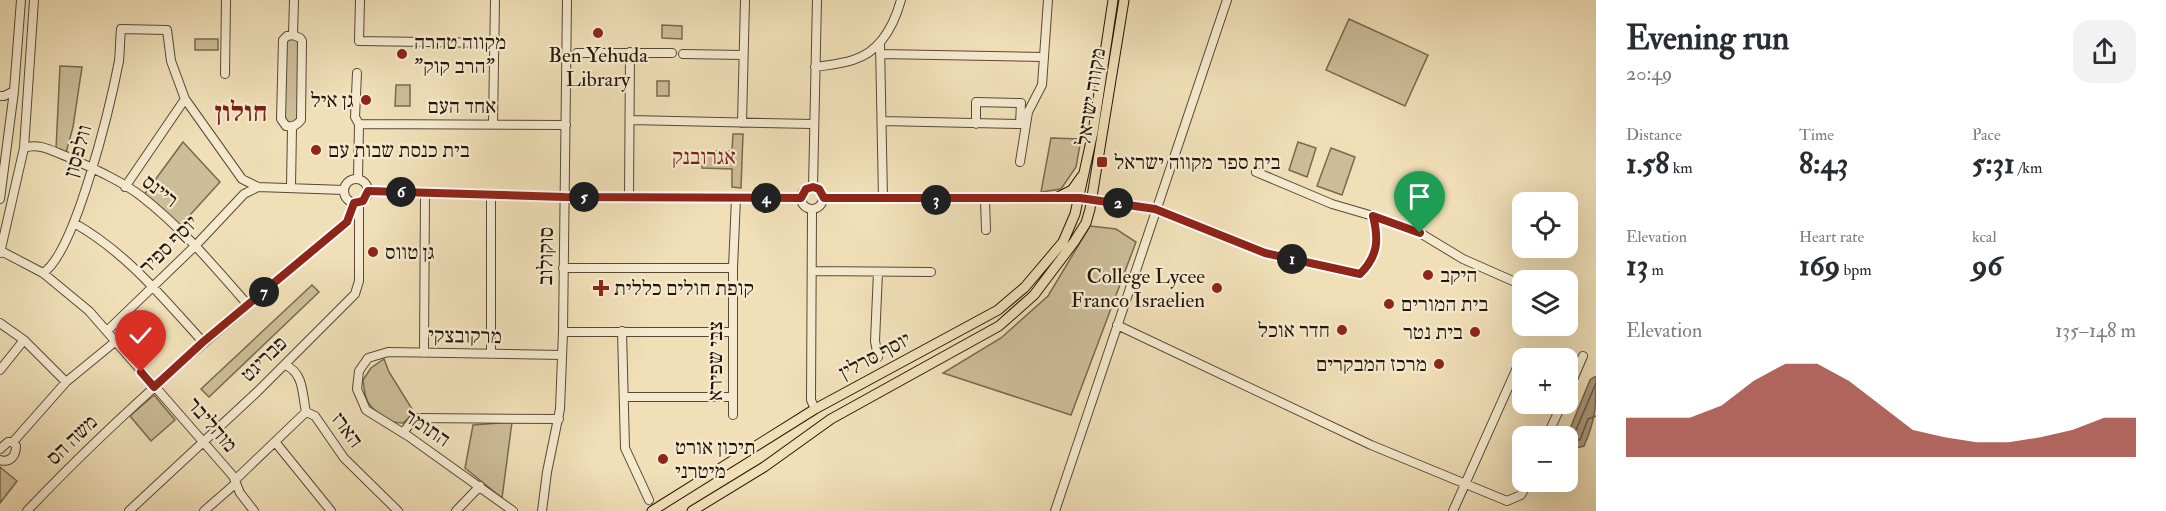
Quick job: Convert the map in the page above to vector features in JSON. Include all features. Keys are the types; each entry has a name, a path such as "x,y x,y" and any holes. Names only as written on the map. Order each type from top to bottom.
{"main road":[{"name":"מקווה ישראל","path":"1093,200 1124,0"},
{"name":"מקווה ישראל","path":"1080,198 1111,3"},
{"path":"1056,198 1072,190 1085,172"},
{"path":"1080,198 1093,200"},
{"name":"יוסף סרלין","path":"652,511 801,418 813,404 998,310 1025,287 1063,242 1076,214 1080,198"},
{"name":"יוסף סרלין","path":"692,511 764,466 831,419 999,326 1034,295 1074,242 1086,223 1093,200"},
{"path":"813,404 831,419"}],"street":[{"path":"0,199 14,91 21,0"},
{"path":"0,252 24,148 34,0"},
{"path":"225,74 226,0"},
{"path":"293,35 294,0"},
{"path":"360,0 359,41 494,43"},
{"path":"493,124 495,0"},
{"name":"סוקולוב","path":"542,511 547,472 559,419 563,332 567,0"},
{"path":"741,123 745,0"},
{"path":"813,187 817,0"},
{"path":"815,67 854,60 880,44 896,19 901,0"},
{"path":"1020,162 1028,112 1042,85 1048,0"},
{"path":"1055,511 1227,0"},
{"name":"וולפסון","path":"43,273 52,264 74,223 92,168 117,69 121,29 167,30 171,61 185,99"},
{"path":"293,35 302,41 301,120 292,127 286,126 281,119 283,40 293,35"},
{"path":"880,44 883,199"},
{"path":"629,197 630,52"},
{"path":"577,53 672,53"},
{"path":"682,54 742,55"},
{"path":"880,54 1043,57"},
{"path":"357,73 355,117 359,124 358,179"},
{"path":"12,106 2,96 14,91"},
{"path":"125,187 185,99 243,178 258,187 344,190"},
{"path":"882,121 976,124 1020,124 1021,103 976,102 976,124"},
{"path":"630,120 813,124"},
{"name":"אחד העם","path":"359,124 566,125"},
{"path":"291,188 292,127"},
{"name":"ריינס","path":"24,148 41,147 92,168 140,195 196,245 248,305"},
{"path":"1256,172 1332,204 1420,233 1463,259 1512,281"},
{"path":"243,178 244,194"},
{"path":"358,179 366,183 368,191 366,199 356,203 346,197 344,190 351,180 358,179"},
{"name":"יוסף ספיר","path":"107,331 196,245 244,194 258,187"},
{"path":"801,198 806,189 813,187 819,189 824,198"},
{"path":"368,191 564,197 801,198"},
{"path":"424,354 425,193"},
{"path":"491,195 491,354"},
{"name":"צבי שפירא","path":"733,415 733,268 736,198"},
{"path":"801,198 805,208 812,210 819,208 824,198"},
{"path":"824,198 985,200 1080,198"},
{"path":"985,200 986,230"},
{"path":"1093,200 1155,209 1265,253 1360,274 1371,262 1378,236 1373,216"},
{"name":"משה הס","path":"27,511 67,468 203,342 347,222 356,203"},
{"name":"פבריגט","path":"129,511 285,365 355,294 359,281 359,224 356,203"},
{"path":"812,210 813,404"},
{"path":"347,222 354,219 359,224"},
{"path":"74,223 115,250 153,286 203,342"},
{"name":"מוהליבר","path":"0,252 43,273 89,311 204,442 254,511"},
{"path":"563,268 733,268"},
{"path":"812,271 931,272"},
{"path":"878,272 875,341 878,357"},
{"path":"0,322 24,340 66,382"},
{"path":"1116,325 1371,445 1507,501 1523,492"},
{"path":"622,331 624,448 649,500"},
{"path":"563,332 733,332"},
{"path":"0,370 24,340"},
{"path":"0,449 8,442 13,442 66,382 116,341"},
{"name":"מרקובצקי","path":"368,358 388,352 562,355"},
{"path":"1578,368 1583,356"},
{"name":"התומר","path":"368,358 359,371 357,389 366,410 403,433 513,511"},
{"name":"הארז","path":"285,365 298,374 306,412 315,416 344,458 398,511"},
{"path":"1453,511 1512,379"},
{"path":"624,397 732,397"},
{"path":"204,511 306,412"},
{"path":"403,433 414,418 559,419"},
{"path":"0,460 11,459 16,450 13,442"},
{"path":"276,443 331,511"},
{"path":"456,511 480,486"}],"shaded area":[{"path":"1349,19 1428,55 1405,106 1326,70"},
{"path":"662,25 682,26 682,39 662,38"},
{"path":"300,38 301,120 292,127 281,119 283,40"},
{"path":"195,39 218,39 218,50 195,50"},
{"path":"60,66 82,67 73,127 66,153 56,149"},
{"path":"657,81 669,81 669,96 657,96"},
{"path":"396,85 410,85 410,106 395,106"},
{"path":"733,134 743,134 741,188 732,187 732,169 702,168 703,151 732,151"},
{"path":"1051,138 1081,139 1076,167 1061,189 1041,192"},
{"path":"183,142 220,182 180,226 144,195"},
{"path":"1298,142 1316,148 1307,177 1289,170"},
{"path":"1331,148 1355,157 1342,195 1317,186"},
{"path":"1090,226 1116,229 1136,242 1071,415 943,373 1001,338 1048,296"},
{"path":"312,285 319,292 209,397 201,389"},
{"path":"384,359 389,372 412,409 411,416 403,423 393,422 384,417 370,406 366,398 363,380 371,368"},
{"path":"154,395 175,420 151,441 130,416"},
{"path":"512,422 502,498 465,468 473,425"},
{"path":"0,467 17,481 0,503"}],"water":[{"path":"1596,377 1593,420 1584,446 1578,448 1578,426 1571,426 1578,414 1590,380"}],"place":[{"name":"Ben Yehuda Library","path":"598,33"},
{"name":"מקווה טהרה \"הרב קוק\"","path":"402,54"},
{"name":"גן איל","path":"366,100"},
{"name":"בית כנסת שבות עם","path":"316,150"},
{"name":"בית ספר מקווה ישראל","path":"1102,162"},
{"name":"גן טווס","path":"373,252"},
{"name":"היקב","path":"1428,275"},
{"name":"קופת חולים כללית","path":"601,288"},
{"name":"College Lycee Franco Israelien","path":"1217,288"},
{"name":"בית המורים","path":"1389,304"},
{"name":"חדר אוכל","path":"1342,330"},
{"name":"בית נטר","path":"1475,332"},
{"name":"מרכז המבקרים","path":"1439,364"},
{"name":"תיכון אורט מיטרני","path":"663,459"}],"district":[{"name":"חולון","path":"241,112"},
{"name":"אגרובנק","path":"704,157"}],"route":[{"path":"141,372 154,387 203,342 347,222 354,203 366,199 368,191 564,197 801,198 803,191 813,187 822,192 824,198 985,200 1080,198 1155,209 1265,253 1360,274 1371,262 1378,236 1373,216 1420,233"}]}
